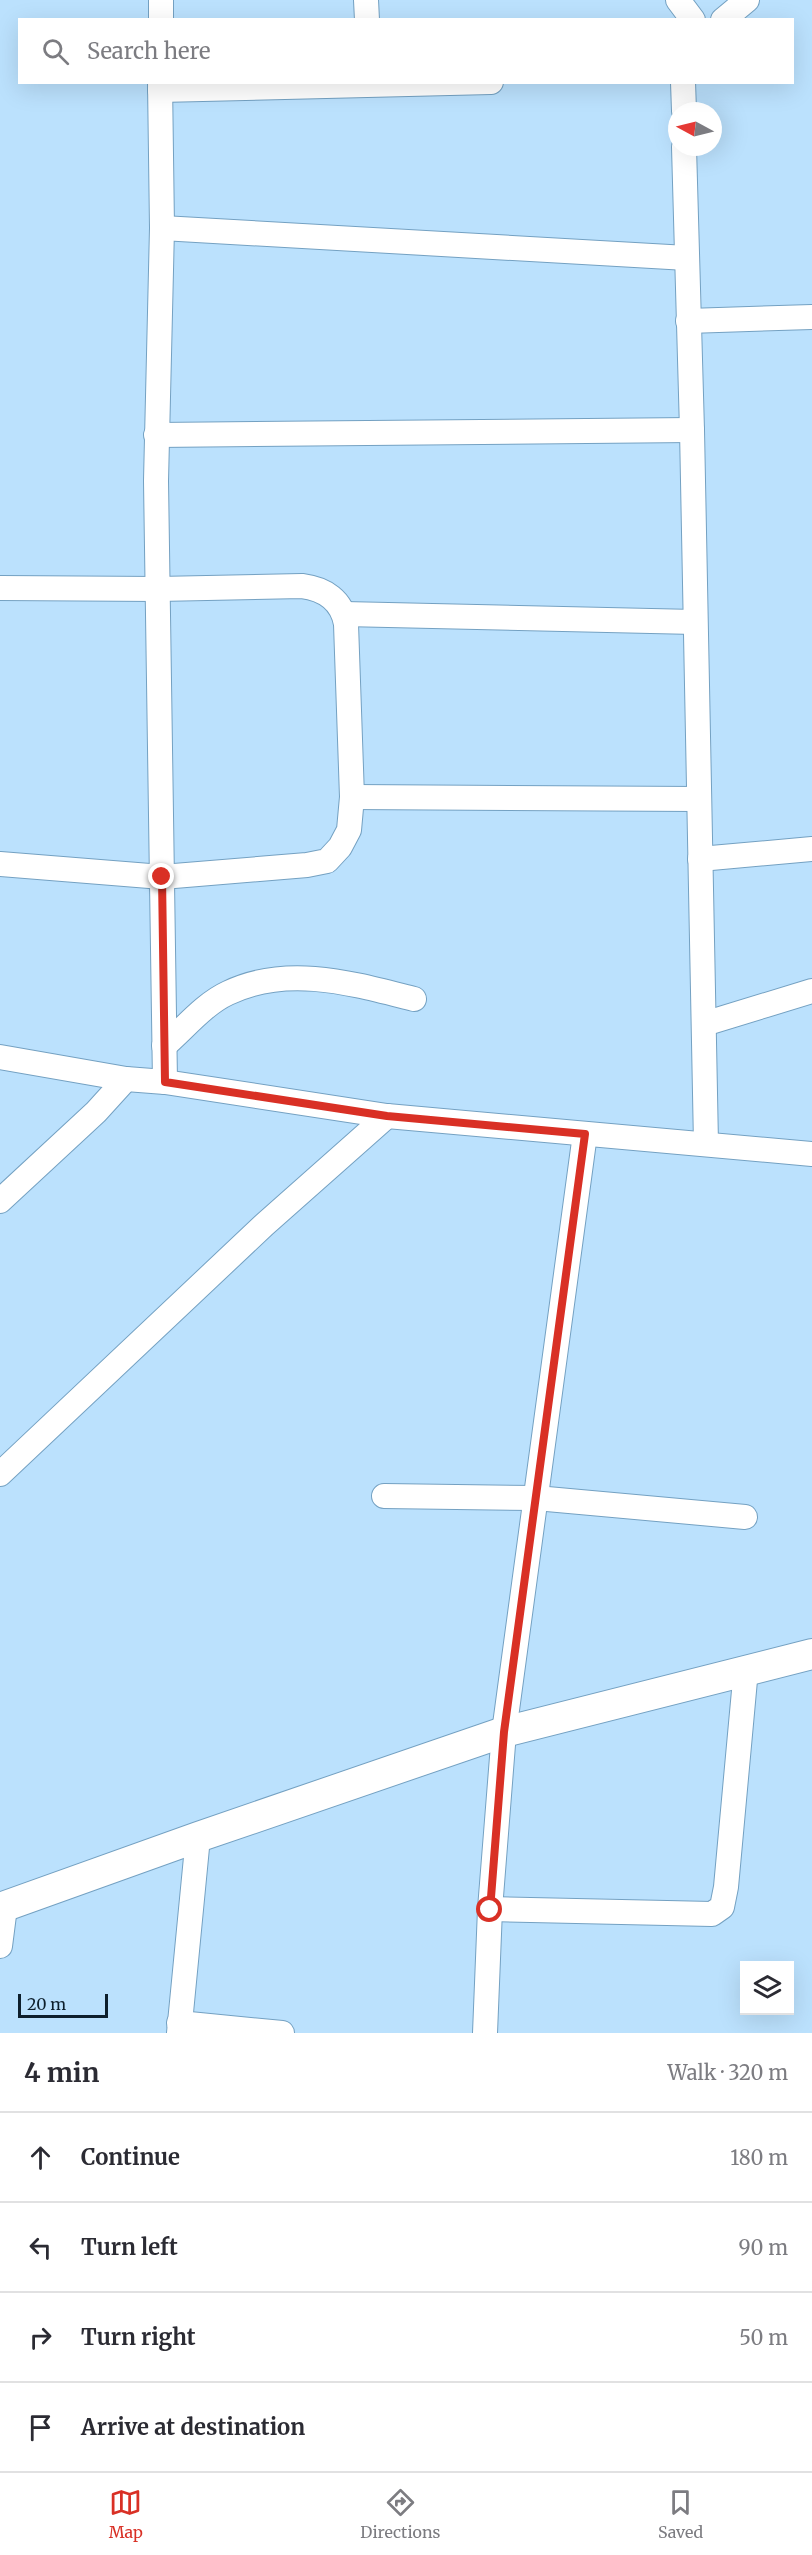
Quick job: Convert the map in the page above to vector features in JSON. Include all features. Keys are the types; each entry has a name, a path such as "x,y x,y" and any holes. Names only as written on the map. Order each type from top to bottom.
{"street":[{"path":"160,18 161,0"},
{"path":"366,0 367,18"},
{"path":"678,0 692,18"},
{"path":"725,18 747,0"},
{"path":"165,1082 156,435 162,228 160,86 371,84"},
{"path":"683,84 684,102"},
{"path":"684,156 706,1144"},
{"path":"162,228 687,258"},
{"path":"688,321 812,316"},
{"path":"156,435 692,430"},
{"path":"0,588 314,587 332,597 344,614 352,797 349,830 340,847 327,861 307,865 162,877 0,864"},
{"path":"344,614 695,622"},
{"path":"352,797 698,799"},
{"path":"700,859 812,849"},
{"path":"164,1046 218,1000 248,985 312,978 343,981 414,999"},
{"path":"704,1024 812,991"},
{"path":"0,1057 126,1079 165,1082 387,1116 812,1154"},
{"path":"0,1201 96,1112 126,1079"},
{"path":"0,1474 256,1232 387,1116"},
{"path":"485,2033 490,1910 504,1732 585,1134"},
{"path":"384,1496 536,1498 745,1517"},
{"path":"0,1947 2,1908 198,1837 504,1732 812,1654"},
{"path":"490,1910 711,1914 722,1907 726,1887 746,1669"},
{"path":"198,1837 179,2028 282,2033"}],"route":[{"path":"162,877 165,1082 387,1116 585,1134 504,1732 490,1910"}]}
